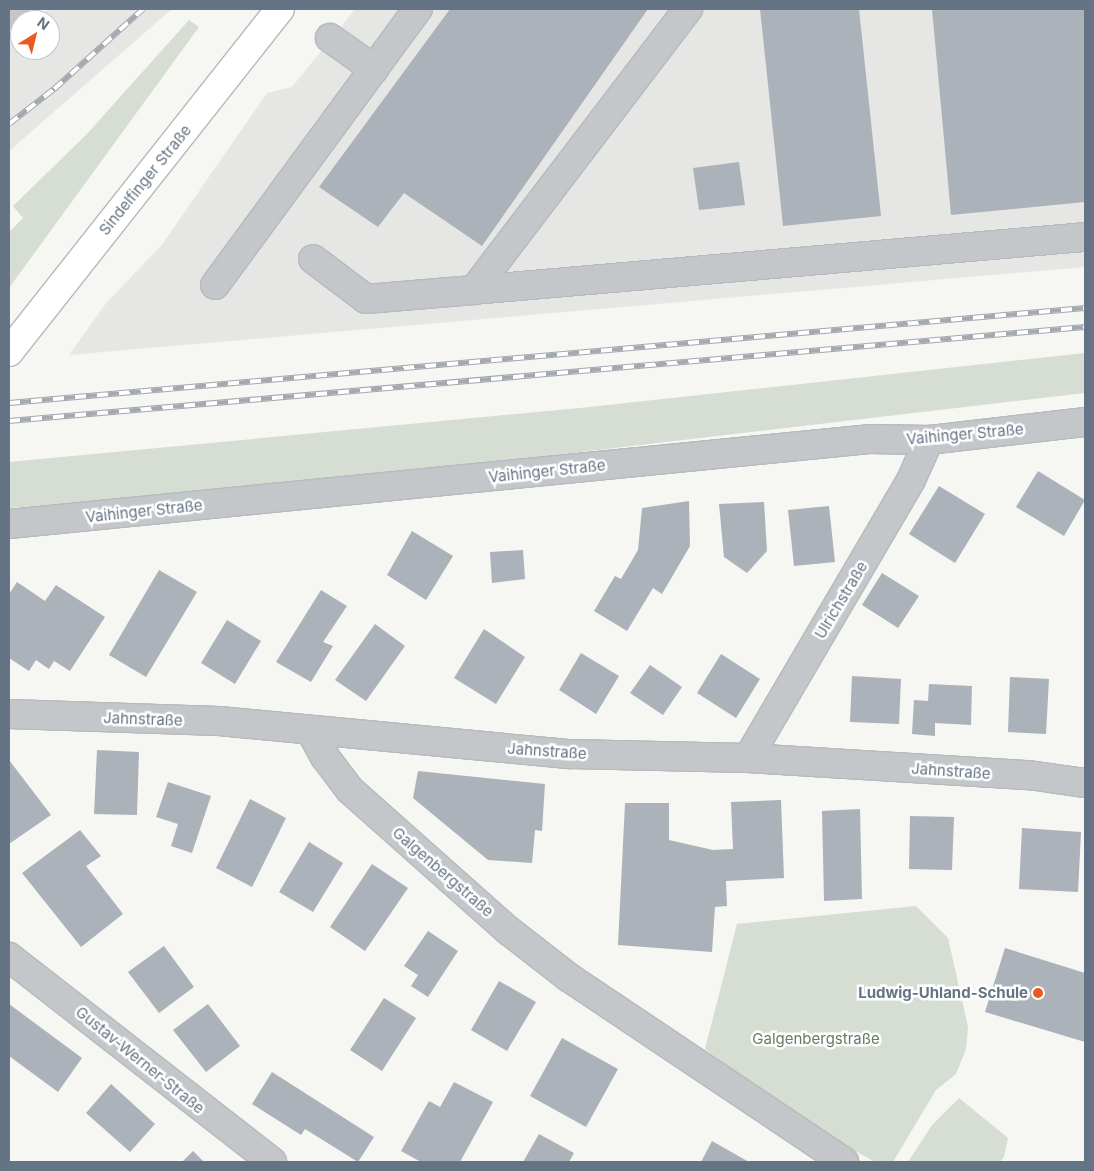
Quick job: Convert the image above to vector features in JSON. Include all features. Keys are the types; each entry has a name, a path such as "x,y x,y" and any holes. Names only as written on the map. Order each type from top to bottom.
{"main road":[{"name":"Sindelfinger Straße","path":"12,347 280,9"}],"street":[{"path":"9,13 14,9"},
{"path":"215,286 418,9"},
{"path":"474,290 688,9"},
{"path":"330,38 374,69"},
{"path":"313,259 366,299 1085,237"},
{"name":"Vaihinger Straße","path":"9,524 870,439 929,440 1085,422"},
{"name":"Ulrichstraße","path":"748,758 911,480 929,440"},
{"name":"Jahnstraße","path":"9,714 219,721 570,754 748,758 1029,776 1085,783"},
{"name":"Galgenbergstraße","path":"310,730 325,757 350,790 509,931 568,977 844,1162"},
{"name":"Gustav-Werner-Straße","path":"9,957 230,1133 272,1162"}],"shaded area":[{"path":"172,9 9,151 9,42 10,60 60,60 60,10 47,10"},
{"path":"355,9 1085,9 1085,267 69,355 107,302 161,246 267,93 292,87"}],"green space":[{"path":"189,20 199,27 9,288 9,232 23,218 13,206 86,135"},
{"path":"1085,353 1085,393 290,486 9,508 9,462 580,408"},
{"path":"916,906 948,938 968,1027 966,1049 956,1074 936,1090 893,1162 875,1162 787,1113 705,1049 737,924"},
{"path":"959,1098 1008,1138 1004,1157 1000,1162 908,1162 932,1125"}],"building":[{"path":"450,9 648,9 482,246 404,193 378,227 319,187"},
{"path":"760,9 859,9 881,216 783,226"},
{"path":"932,9 1085,9 1085,202 951,215"},
{"path":"739,162 745,205 699,210 693,168"},
{"path":"1038,471 1085,500 1064,536 1016,507"},
{"path":"939,486 985,514 955,563 909,534"},
{"path":"689,501 690,546 662,594 653,588 627,631 594,611 615,576 621,579 638,550 642,508"},
{"path":"764,502 767,551 747,573 724,557 719,504"},
{"path":"829,506 835,562 794,566 788,510"},
{"path":"412,531 453,556 426,600 387,575"},
{"path":"523,550 525,579 492,583 490,552"},
{"path":"159,570 197,592 146,677 109,655"},
{"path":"882,573 919,596 898,628 862,605"},
{"path":"17,582 45,601 56,585 105,617 70,671 54,661 49,669 36,660 29,671 9,658 9,594"},
{"path":"321,590 347,606 323,642 333,646 311,682 276,662"},
{"path":"227,620 261,641 235,684 201,663"},
{"path":"375,624 405,646 366,701 335,680"},
{"path":"484,629 525,657 496,704 454,678"},
{"path":"581,653 619,676 596,714 559,690"},
{"path":"721,654 760,679 736,718 697,693"},
{"path":"650,665 682,687 663,715 630,693"},
{"path":"852,676 901,679 899,724 850,722"},
{"path":"1010,677 1049,679 1046,734 1008,732"},
{"path":"929,684 972,686 971,725 935,723 935,736 912,734 914,700 928,701"},
{"path":"97,750 139,752 137,815 94,814"},
{"path":"9,760 51,815 9,844"},
{"path":"418,771 545,784 542,831 535,830 532,863 488,860 413,798"},
{"path":"168,782 211,796 192,853 171,846 178,824 156,817"},
{"path":"250,799 286,818 252,887 216,868"},
{"path":"781,800 784,878 726,881 727,906 715,907 712,952 618,945 625,803 669,803 669,840 713,850 733,849 731,802"},
{"path":"860,809 862,899 824,901 822,811"},
{"path":"910,816 954,817 952,870 909,869"},
{"path":"1022,828 1081,832 1078,892 1019,889"},
{"path":"80,830 101,856 86,866 123,914 81,947 22,873"},
{"path":"309,842 343,863 313,912 279,892"},
{"path":"372,864 408,888 365,951 330,927"},
{"path":"428,931 458,951 428,997 411,986 418,975 404,966"},
{"path":"164,946 194,987 159,1013 128,972"},
{"name":"Ludwig-Uhland-Schule","path":"1005,948 1085,973 1085,1042 985,1012"},
{"path":"499,981 536,1002 507,1051 471,1030"},
{"path":"384,998 416,1018 382,1071 350,1050"},
{"path":"9,1004 82,1058 58,1092 9,1056"},
{"path":"208,1004 240,1046 206,1072 173,1030"},
{"path":"562,1038 618,1069 586,1127 530,1096"},
{"path":"272,1072 374,1137 358,1162 305,1129 301,1135 252,1104"},
{"path":"454,1082 493,1102 460,1162 421,1162 401,1151 429,1101 440,1107"},
{"path":"111,1084 155,1124 130,1152 86,1113"},
{"path":"539,1134 574,1153 569,1162 523,1162"},
{"path":"712,1141 749,1162 701,1162"},
{"path":"193,1151 204,1162 182,1162"}],"railway":[{"path":"9,124 54,89 143,9"},
{"path":"9,403 1085,308"},
{"path":"9,421 1085,327"}],"place":[{"name":"Ludwig-Uhland-Schule","path":"1038,993"}]}
